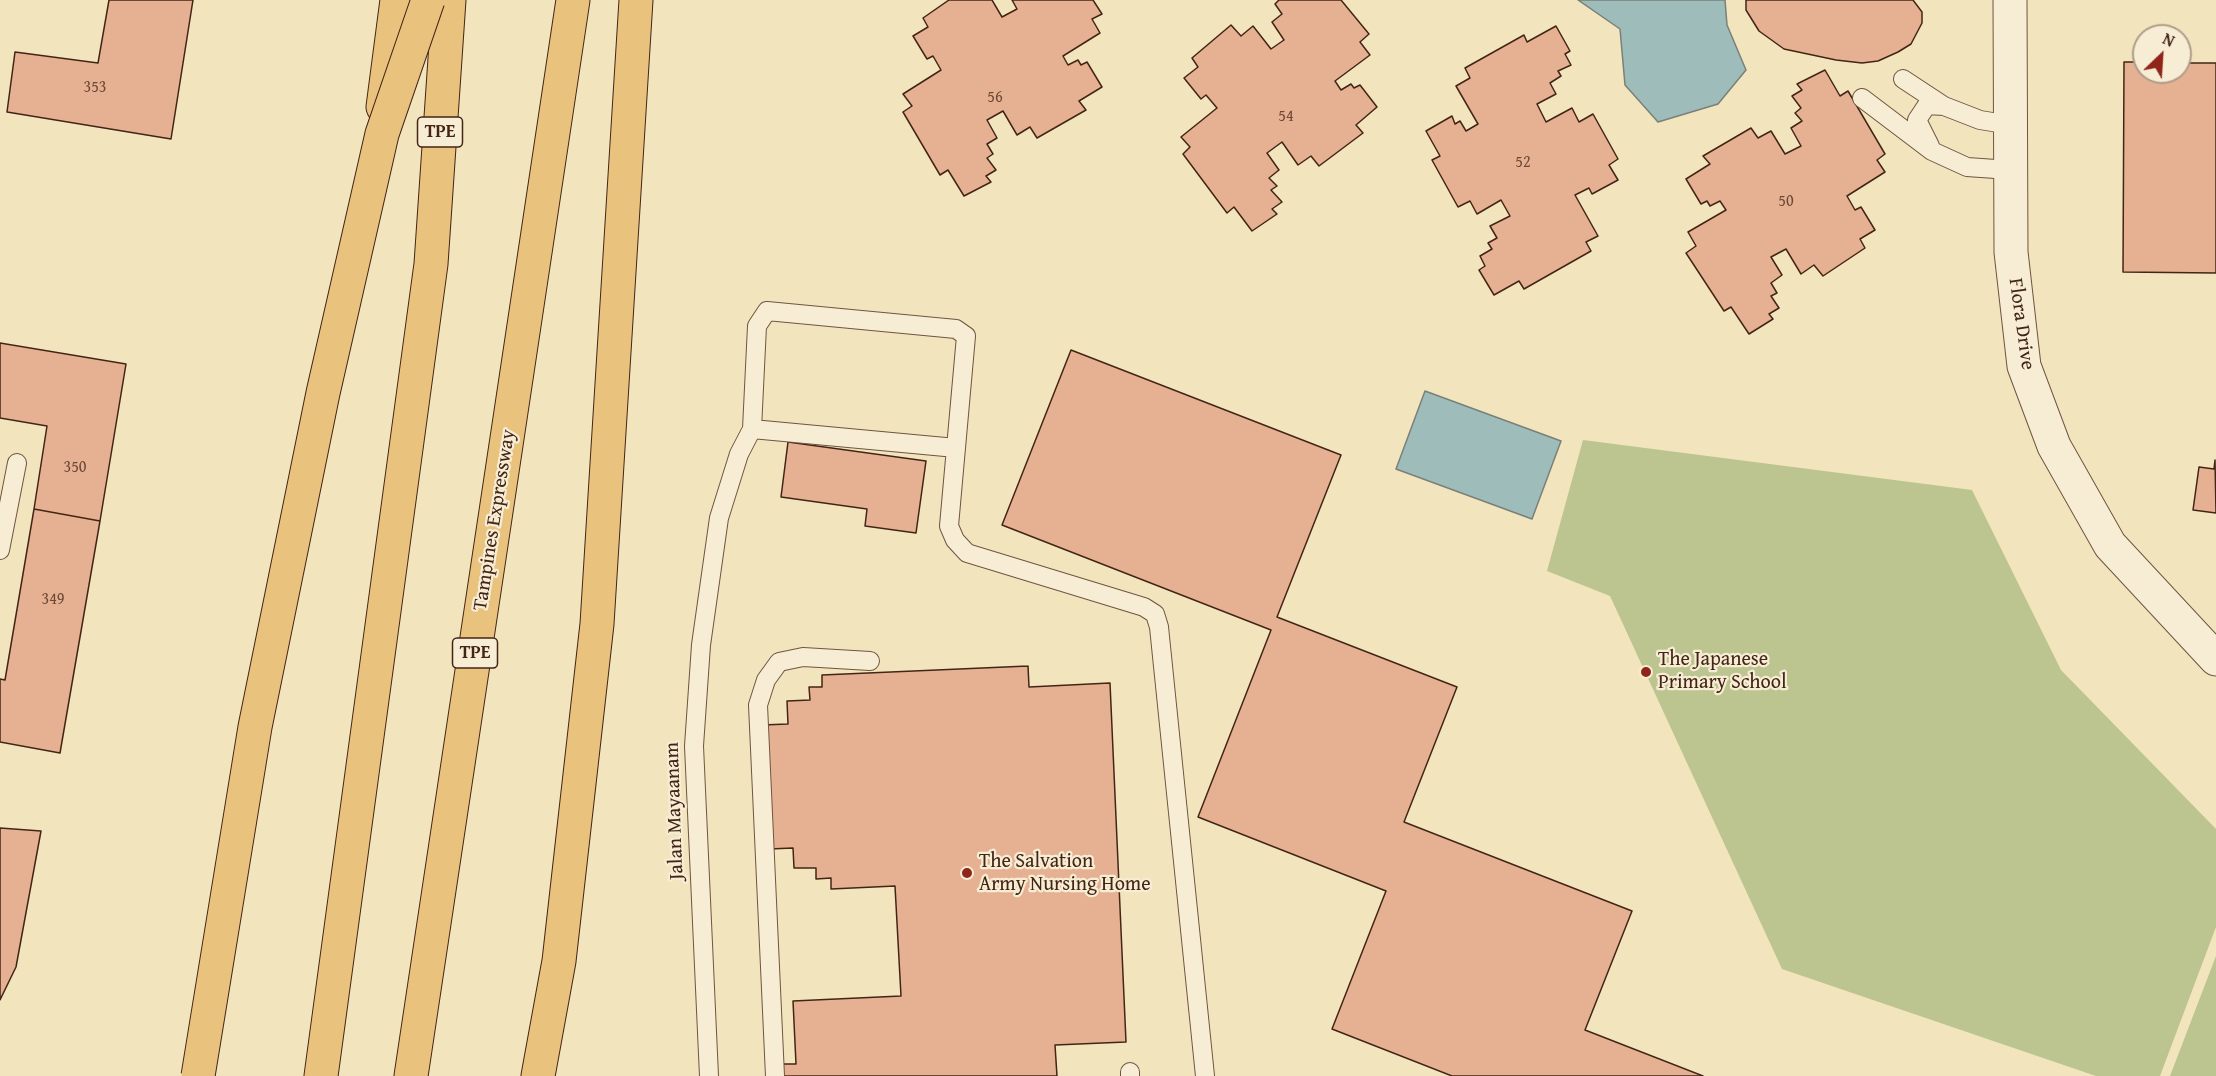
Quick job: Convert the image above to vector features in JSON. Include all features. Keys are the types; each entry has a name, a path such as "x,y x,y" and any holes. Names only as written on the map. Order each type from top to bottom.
{"highway":[{"path":"203,1076 254,740 322,393 379,133 398,0"},
{"path":"198,1076 255,727 323,393 382,134 428,0"},
{"name":"TPE","path":"321,1076 431,264 449,0"},
{"name":"Tampines Expressway","path":"411,1076 573,0"},
{"path":"538,1076 559,961 597,624 636,0"}],"street":[{"name":"Flora Drive","path":"2010,0 2011,252 2024,366 2054,446 2110,545 2216,659"}],"lane":[{"path":"1903,79 1944,106 1980,120 2011,125"},
{"path":"1862,98 1932,151 1967,167 2010,170"},
{"path":"1932,151 1917,120 1926,105 1944,106"},
{"path":"956,448 752,429 758,326 767,311 956,329 966,336 956,448 949,526 955,540 967,553 1144,607 1155,614 1160,639 1205,1076"},
{"name":"Jalan Mayaanam","path":"709,1076 694,746 701,645 719,518 731,476 752,429"},
{"path":"0,550 6,484 17,463"},
{"path":"775,1076 756,728 758,705 765,680 779,662 803,657 870,661"}],"green space":[{"path":"1583,440 1972,490 2061,670 2216,829 2216,927 2160,1076 2096,1076 1782,969 1610,596 1547,571"},
{"path":"2216,956 2216,1076 2170,1076"}],"water":[{"path":"1578,0 1725,0 1727,25 1746,70 1718,104 1658,122 1625,85 1620,29"},
{"path":"1425,391 1561,441 1532,519 1396,469"}],"building":[{"path":"109,0 193,0 171,139 7,112 15,52 98,63"},
{"path":"949,0 992,0 1002,17 1017,9 1012,0 1093,0 1102,14 1092,19 1100,33 1063,56 1068,65 1078,60 1081,65 1087,62 1102,87 1079,101 1086,110 1037,138 1030,127 1017,135 1003,111 987,120 997,138 987,144 993,154 987,158 996,170 986,176 991,182 964,196 948,170 940,175 903,112 912,106 903,94 941,70 933,56 927,59 913,36 928,27 923,18"},
{"path":"1279,0 1341,0 1369,34 1360,42 1370,55 1335,81 1341,90 1351,84 1354,88 1360,85 1377,107 1356,125 1363,133 1319,166 1311,156 1298,165 1282,142 1267,153 1279,170 1269,178 1277,186 1271,190 1282,202 1272,209 1277,214 1252,231 1234,207 1227,213 1183,154 1190,147 1181,137 1217,108 1206,95 1201,99 1184,78 1198,67 1192,58 1231,25 1241,36 1253,26 1271,49 1284,40 1272,22 1282,14 1275,4"},
{"path":"1746,0 1913,0 1922,12 1922,23 1911,44 1878,61 1862,63 1836,60 1784,49 1759,31 1746,10"},
{"path":"1556,26 1570,51 1565,54 1571,65 1558,71 1561,76 1550,83 1556,94 1537,104 1546,122 1572,108 1579,122 1593,114 1618,159 1609,165 1618,180 1592,194 1589,188 1575,195 1598,236 1586,242 1591,251 1524,289 1519,281 1494,295 1479,270 1485,266 1480,256 1492,249 1488,243 1497,238 1490,226 1510,216 1501,200 1477,214 1470,201 1458,207 1432,160 1440,156 1426,131 1452,116 1455,124 1460,121 1466,131 1478,124 1456,86 1470,78 1465,68 1524,35 1527,42"},
{"path":"2124,62 2132,62 2132,84 2192,84 2192,63 2216,63 2216,273 2123,272"},
{"path":"1825,70 1840,96 1848,91 1885,154 1877,160 1885,172 1847,196 1855,210 1861,207 1875,230 1860,239 1865,248 1823,276 1814,265 1801,274 1786,249 1771,257 1782,275 1771,283 1777,293 1771,296 1779,308 1769,314 1773,319 1749,334 1731,307 1724,311 1686,253 1696,246 1688,232 1726,210 1720,201 1710,206 1707,201 1701,204 1686,179 1710,164 1703,156 1751,128 1758,138 1771,131 1785,154 1801,146 1791,128 1802,121 1795,113 1801,108 1792,96 1802,90 1797,84"},
{"path":"0,343 126,364 100,521 34,509 47,426 0,418"},
{"path":"1071,350 1341,455 1277,617 1457,687 1404,822 1632,911 1585,1030 1703,1076 1452,1076 1332,1029 1386,891 1198,817 1271,630 1002,525"},
{"path":"788,442 926,461 916,533 865,526 867,509 781,497"},
{"path":"2215,460 2216,513 2193,510 2199,467 2214,469"},
{"path":"34,509 100,521 60,753 0,742 0,679 5,680"},
{"name":"The Salvation Army Nursing Home","path":"1028,666 1029,687 1110,683 1126,1042 1055,1045 1057,1076 782,1076 781,1064 796,1064 793,1001 901,996 895,886 831,889 831,878 816,879 816,868 794,868 793,848 769,849 762,725 788,724 787,701 810,700 809,687 822,687 822,675"},
{"path":"0,828 41,831 16,967 0,1000"}],"place":[{"name":"The Japanese Primary School","path":"1646,672"},
{"name":"The Salvation Army Nursing Home","path":"967,873"}]}
